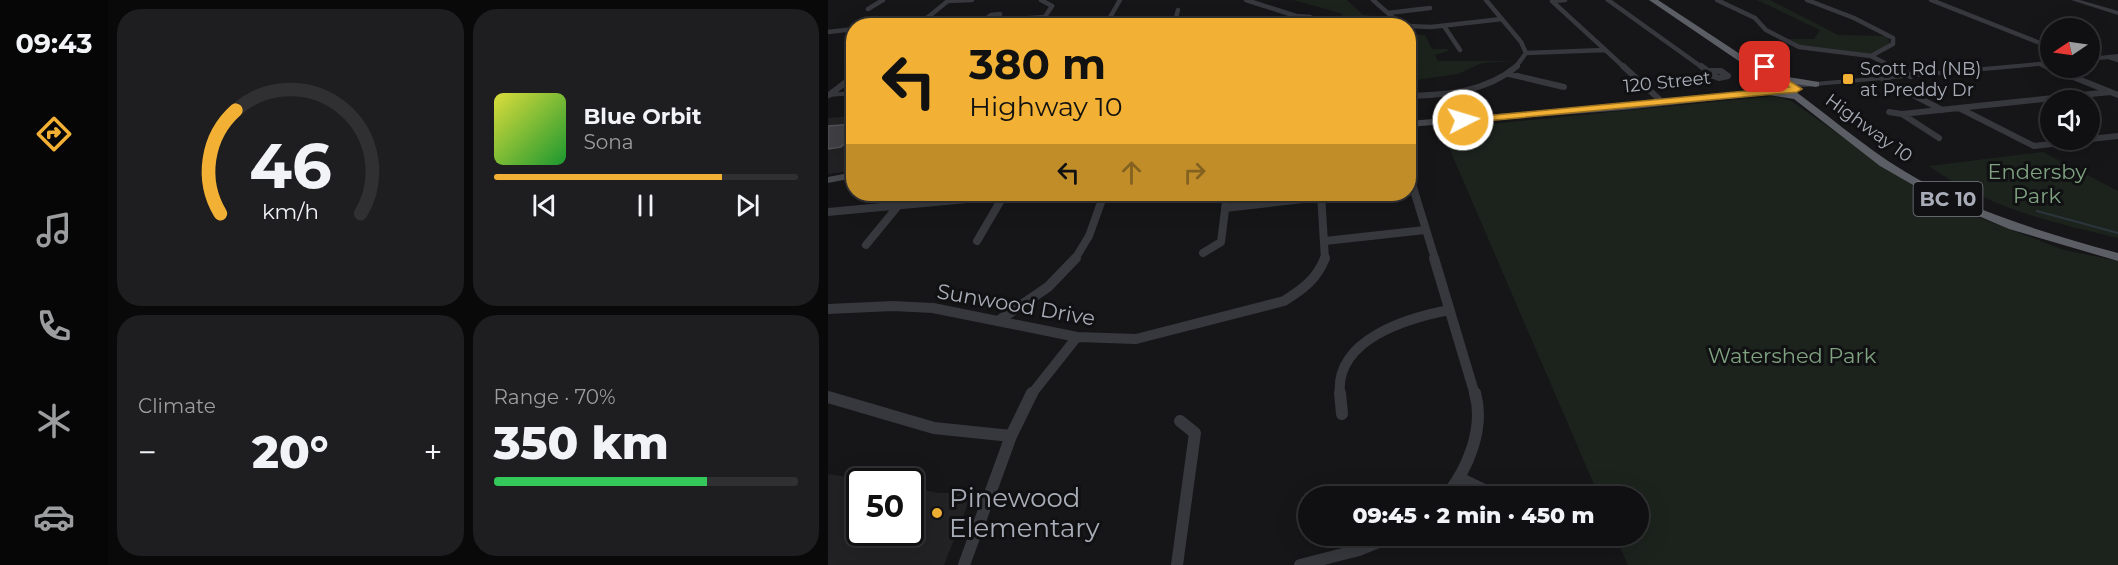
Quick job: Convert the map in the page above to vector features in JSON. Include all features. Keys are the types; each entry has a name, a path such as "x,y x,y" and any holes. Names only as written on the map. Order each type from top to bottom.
{"highway":[{"name":"Highway 10","path":"1653,0 1767,76 1798,89 1866,152 1934,192 2025,230 2118,257"},
{"name":"Highway 10","path":"1660,0 1798,89 1902,166 1954,195 2028,224 2118,250"},
{"path":"1763,91 1767,84 1767,76"},
{"path":"1763,91 1798,89"}],"main road":[{"name":"120 Street","path":"1416,123 1606,107 1659,99 1798,89"},
{"name":"120 Street","path":"1606,107 1624,107 1763,91"},
{"name":"120 Street","path":"1416,127 1452,124 1463,120"},
{"path":"828,180 846,177"},
{"path":"828,180 846,180"}],"street":[{"path":"868,9 883,0"},
{"path":"926,18 948,1 972,0"},
{"path":"1018,18 1046,16 1052,6 1043,0"},
{"path":"1110,18 1120,0"},
{"path":"1246,0 1296,16 1310,17"},
{"path":"1373,0 1394,18"},
{"path":"1416,95 1465,90 1509,74 1523,60 1526,53 1521,42 1486,0"},
{"path":"1552,1 1565,0"},
{"path":"1608,0 1709,72"},
{"path":"1717,0 1755,18 1766,30 1802,48 1805,55 1814,55 1817,51 1871,56 1911,76"},
{"path":"1807,0 1854,18 1893,38 1893,44 1871,56"},
{"path":"1931,0 2040,43"},
{"path":"2074,0 2118,14"},
{"path":"1552,1 1659,99"},
{"path":"1388,13 1430,8"},
{"path":"1176,18 1178,10"},
{"path":"1288,18 1296,16"},
{"path":"1416,26 1444,26 1503,19"},
{"path":"1444,26 1460,50"},
{"path":"830,31 846,30"},
{"path":"1526,53 1605,50"},
{"path":"2100,58 2118,58"},
{"name":"120 Street","path":"1798,89 2040,64"},
{"path":"1509,74 1564,87"},
{"path":"2075,78 2118,95"},
{"path":"1879,79 1942,110"},
{"path":"828,95 846,82"},
{"path":"1889,112 1902,114 2110,92"},
{"path":"828,95 846,94"},
{"path":"1959,108 2034,146 2040,145"},
{"path":"1902,114 1938,138"},
{"path":"2100,137 2118,135"},
{"path":"1416,199 1479,407 1475,441 1461,479 1455,486"},
{"path":"828,212 946,201"},
{"path":"976,241 1000,201"},
{"path":"998,321 1050,287 1072,265 1086,242 1101,201"},
{"path":"1203,253 1221,242 1226,201"},
{"path":"1225,208 1277,201"},
{"name":"Sunwood Drive","path":"828,309 893,306 933,308 1077,337 1136,339 1241,314 1284,301 1305,288 1320,272 1326,255 1322,201"},
{"path":"866,245 898,206"},
{"path":"1325,241 1425,230"},
{"path":"1342,414 1337,396 1342,372 1355,351 1372,337 1403,320 1449,309"},
{"path":"964,565 1011,436 1035,387 1077,337"},
{"path":"828,397 934,428 1011,436"},
{"path":"1177,565 1195,433 1180,421"},
{"path":"1461,479 1476,486"},
{"path":"1300,565 1347,555 1374,546"}],"shaded area":[{"path":"846,117 846,170 844,172 828,174 828,118"},
{"name":"Pinewood Elementary","path":"828,474 846,477 846,546 924,546 924,490 940,493 972,493 944,565 828,565"}],"green space":[{"path":"1294,0 1347,0 1363,15 1381,14 1365,16 1367,18 1339,18 1343,14"},
{"path":"1757,0 1770,0 1838,35 1887,36 1890,44 1870,55 1806,49 1785,39 1814,39 1820,30"},
{"path":"1416,34 1425,35 1432,49 1447,49 1448,51 1435,55 1438,61 1514,61 1482,63 1458,74 1416,80"},
{"name":"Watershed Park","path":"1774,96 1791,101 1915,187 1967,213 2064,250 2118,261 2118,565 1628,565 1619,546 1649,546 1649,486 1595,486 1441,129"},
{"name":"Endersby Park","path":"2043,152 2118,191 2118,238 2043,219 1996,203 1929,166"}],"building":[{"path":"846,125 846,142 841,147 828,149 828,126"}],"waterway":[{"path":"2037,211 2118,233"}],"place":[{"name":"Scott Rd (NB) at Preddy Dr","path":"1848,79"},
{"name":"Pinewood Elementary","path":"937,513"}],"route":[{"path":"1463,120 1624,107 1797,89 1765,67"}]}
